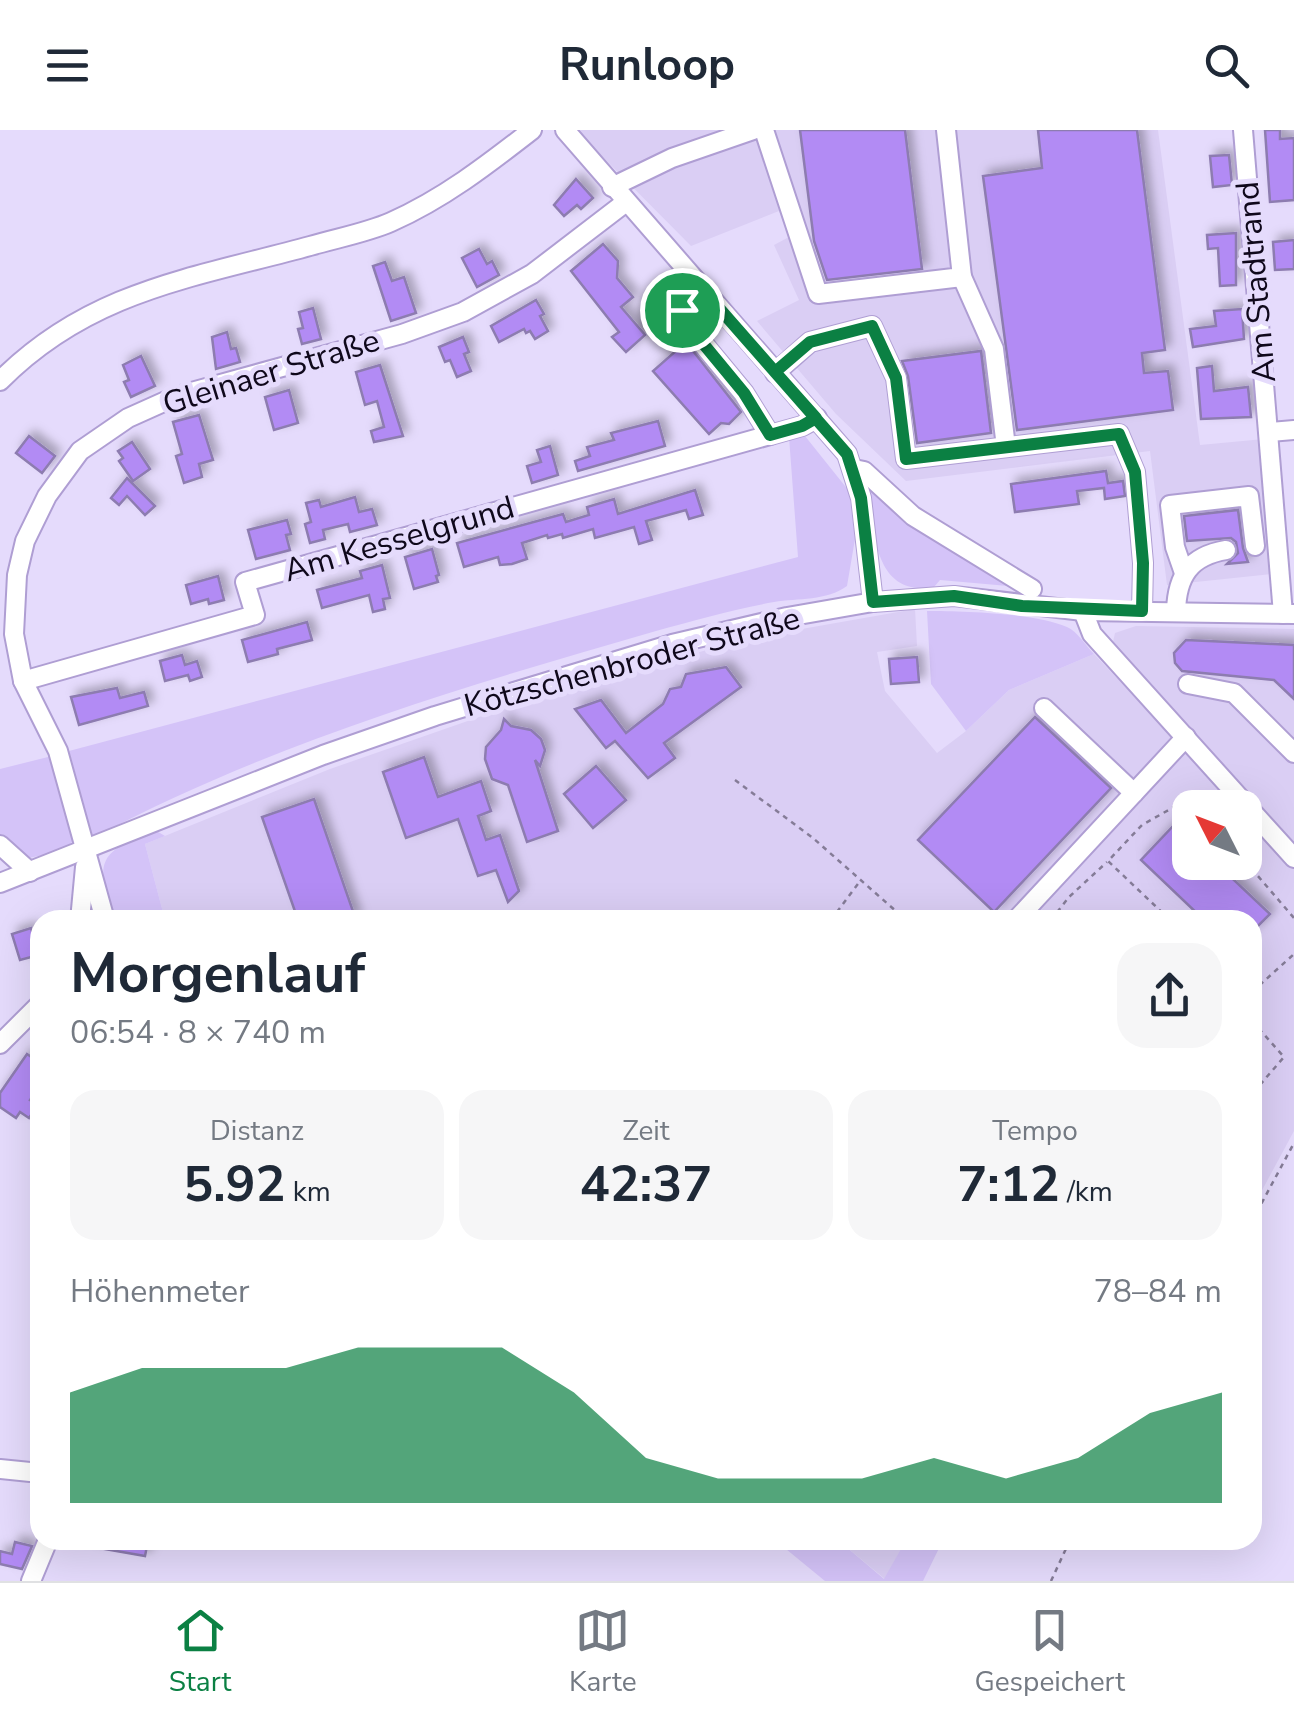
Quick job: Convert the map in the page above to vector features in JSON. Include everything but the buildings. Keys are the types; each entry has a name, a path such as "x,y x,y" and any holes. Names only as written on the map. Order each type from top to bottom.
{"street":[{"path":"0,381 34,348 98,309 158,288 388,223 481,170 532,130"},
{"path":"564,130 847,454 861,498 873,602"},
{"path":"612,187 672,158 754,130"},
{"path":"764,130 818,294 962,277"},
{"path":"946,130 962,277 994,349 1006,447"},
{"name":"Am Stadtrand","path":"1243,130 1280,564 1288,586 1289,614"},
{"name":"Gleinaer Straße","path":"102,910 58,751 23,681 14,634 16,575 25,540 46,496 80,451 128,418 177,396 402,334 463,312 532,274 626,202"},
{"path":"704,291 682,310 682,318 744,393 770,435"},
{"path":"775,372 810,342 872,326 896,378 906,459 1119,434 1135,472 1143,563 1142,611"},
{"name":"Am Kesselgrund","path":"23,681 255,615 245,582 802,426 816,418"},
{"path":"1270,432 1294,430"},
{"path":"854,469 864,472 912,516 1032,589"},
{"path":"1184,573 1175,547 1170,506 1249,496 1251,546 1280,564"},
{"path":"1176,611 1177,590 1184,573 1200,556 1226,550"},
{"name":"Kötzschenbroder Straße","path":"0,883 355,743 494,696 672,644 787,617 873,602 954,596 1083,611 1289,614"},
{"path":"1083,611 1092,634 1294,858"},
{"path":"1188,684 1234,693 1294,754"},
{"path":"1044,708 1134,793"},
{"path":"1025,910 1186,737"},
{"path":"0,845 30,872"},
{"path":"81,910 86,851"},
{"path":"0,1044 30,1014"},
{"path":"0,1468 30,1472"},
{"path":"31,1581 44,1550"}],"path":[{"path":"735,780 813,838 895,910"},
{"path":"1060,910 1142,826 1172,808"},
{"path":"1108,861 1159,910"},
{"path":"838,910 861,880"},
{"path":"1262,880 1294,918"},
{"path":"1262,983 1294,954"},
{"path":"1262,1032 1284,1057 1262,1082"},
{"path":"1262,1202 1294,1143"},
{"path":"1051,1581 1065,1550"}],"shaded area":[{"path":"576,130 1158,130 1200,445 1274,438 1290,572 1167,585 1150,451 906,481 836,414 757,321 799,300 774,245 789,237 779,211 691,246"},
{"path":"801,431 849,491 855,539 847,586 839,591 700,619 440,696 228,774 93,838 69,751 798,557 789,437"},
{"path":"867,484 905,523 1008,586 940,580 934,587 914,587 898,582 880,556"},
{"path":"915,609 917,646 877,652 885,691 937,753 1009,690 1094,654 1223,790 1172,790 1172,880 1262,880 1262,832 1294,867 1294,1131 1262,1190 1262,910 162,910 145,844 330,769 534,698 750,638"},
{"path":"927,611 998,614 1053,622 1071,629 1094,654 1009,690 966,731 931,684"},
{"path":"1136,626 1294,629 1294,847 1262,812 1262,790 1242,790 1117,653 1115,633"},
{"path":"52,756 74,840 64,850 25,859 0,837 0,769"},
{"path":"153,829 165,836 145,844 162,910 110,910 103,872 105,862 120,846"},
{"path":"787,1550 850,1550 884,1579 900,1550 938,1550 923,1581 825,1581"},
{"path":"850,1550 901,1550 885,1579"}],"route":[{"path":"682,310 682,318 744,393 770,435 816,418 775,372 810,342 872,326 896,378 906,459 1119,434 1135,472 1143,563 1142,611 1083,611 954,596 873,602 861,498 847,454 816,418 775,372 704,291 682,310"}]}
